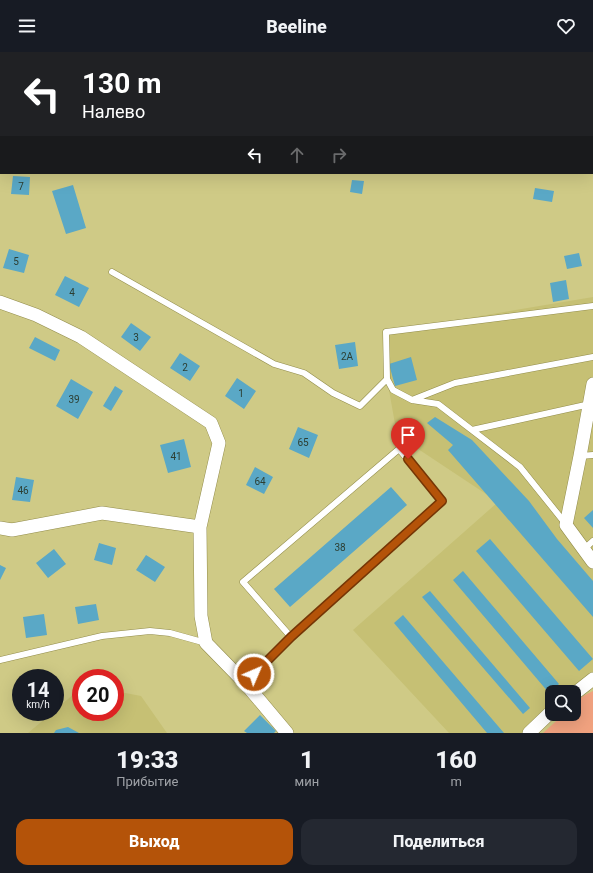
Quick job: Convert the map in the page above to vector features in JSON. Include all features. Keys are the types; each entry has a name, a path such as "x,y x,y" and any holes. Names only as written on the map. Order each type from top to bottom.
{"street":[{"path":"0,302 36,315 81,337 211,423 219,443 200,527 201,616 206,643 245,683 287,733"},
{"path":"593,384 590,404 587,456 566,525 588,545 593,562"},
{"path":"0,528 12,530 102,513 200,527"},
{"path":"581,688 593,679"},
{"path":"529,733 545,718"}],"lane":[{"path":"112,272 274,364 304,373 333,393 360,406 387,379"},
{"path":"566,525 520,467 438,404 412,400 393,390 387,379 386,332 593,306"},
{"path":"412,400 455,383 593,357"},
{"path":"472,430 590,404"},
{"path":"245,683 291,637 442,501 399,449 244,582 291,637"},
{"path":"0,660 102,636 150,631 170,633 206,643"}],"shaded area":[{"path":"593,297 593,683 581,689 581,685 545,685 545,720 531,733 449,733 353,630 498,502 397,435 387,379 386,332"},
{"path":"593,691 593,733 543,733 556,721 581,721 581,698"},
{"path":"124,693 141,696 167,733 28,733 42,721 64,721 64,702 72,696 72,721 124,721"}],"building":[{"path":"13,176 30,177 29,195 11,194"},
{"path":"352,180 364,181 362,194 350,192"},
{"path":"73,185 86,228 66,234 52,191"},
{"path":"535,188 554,191 552,202 533,199"},
{"path":"9,249 29,255 24,273 3,268"},
{"path":"579,253 582,266 567,269 564,256"},
{"path":"65,276 89,288 79,307 55,295"},
{"path":"566,280 569,299 553,302 550,283"},
{"path":"131,323 151,337 140,351 121,337"},
{"path":"35,337 60,350 55,361 29,348"},
{"path":"355,342 358,366 339,369 335,345"},
{"path":"180,353 200,366 190,381 170,368"},
{"path":"411,357 417,380 395,386 389,364"},
{"path":"237,378 256,391 244,409 225,396"},
{"path":"71,379 93,392 78,419 56,406"},
{"path":"115,386 123,391 111,411 103,406"},
{"path":"435,417 472,440 529,501 557,539 593,581 593,617 448,450 453,445 427,423"},
{"path":"298,427 318,435 309,458 289,449"},
{"path":"184,439 191,467 168,473 160,445"},
{"path":"255,467 273,477 264,494 246,485"},
{"path":"16,477 34,480 30,502 12,500"},
{"path":"391,487 407,505 290,607 274,589"},
{"path":"593,510 593,528 584,518"},
{"path":"490,539 593,659 579,671 476,551"},
{"path":"99,543 116,548 112,565 94,560"},
{"path":"54,549 66,564 48,578 36,563"},
{"path":"146,555 165,567 155,582 136,570"},
{"path":"0,565 6,568 0,580"},
{"path":"463,571 559,684 545,685 545,688 453,580"},
{"path":"430,591 530,708 523,714 422,597"},
{"path":"96,604 99,620 78,624 75,607"},
{"path":"44,614 47,635 26,638 23,617"},
{"path":"403,615 504,733 487,733 394,623"},
{"path":"260,715 276,731 274,733 247,733 244,731"},
{"path":"68,727 79,733 54,733 56,730"}],"route":[{"path":"254,674 291,637 442,501 408,459"}]}
